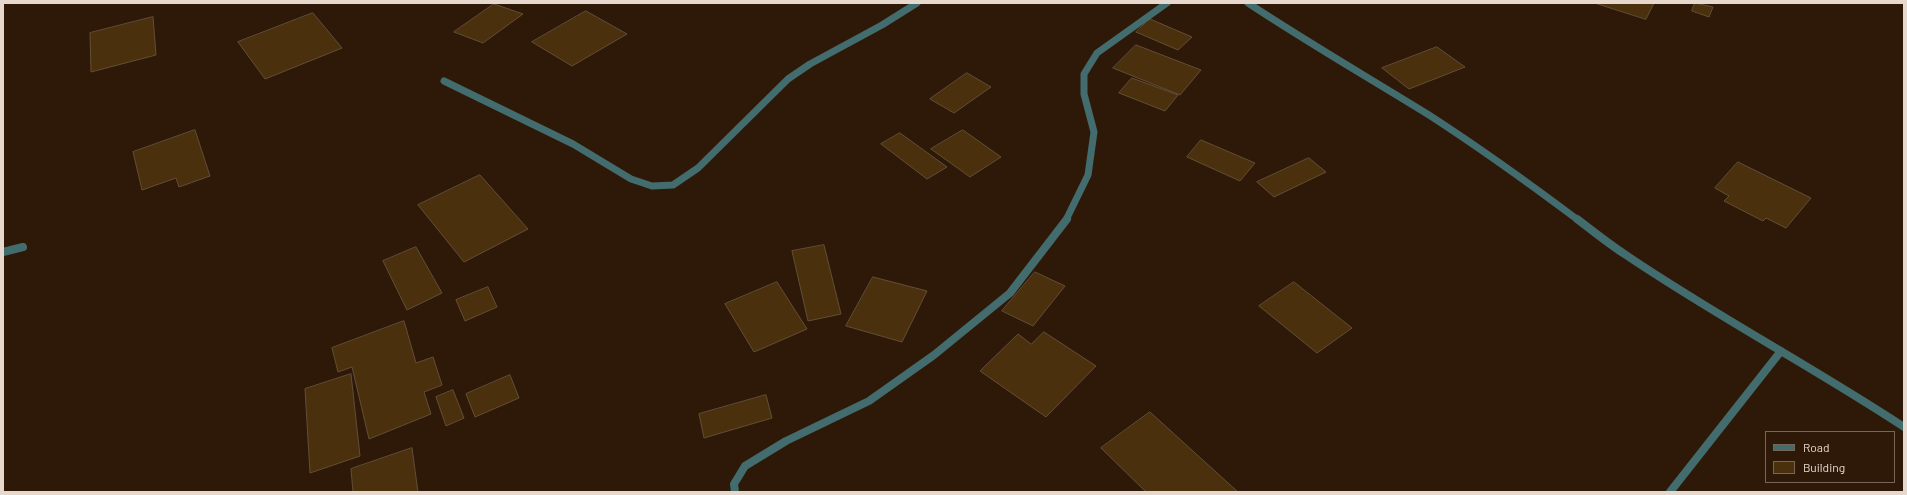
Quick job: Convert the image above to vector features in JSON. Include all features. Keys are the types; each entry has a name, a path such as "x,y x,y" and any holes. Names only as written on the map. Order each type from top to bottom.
{"street":[{"path":"444,81 573,144 631,179 652,186 673,185 698,168 788,79 810,64 882,25 917,3"},
{"path":"735,492 734,484 745,466 786,442 869,401 934,355 1010,293 1065,223 1088,175 1094,132 1084,94 1084,74 1097,53 1167,3"},
{"path":"1248,3 1312,45 1430,116 1542,193 1625,255 1781,351 1848,390 1904,427"},
{"path":"3,252 23,247"},
{"path":"1670,492 1781,351"}],"building":[{"path":"1595,3 1654,3 1646,19"},
{"path":"1695,3 1713,7 1709,17 1692,11"},
{"path":"494,4 523,14 483,43 454,32"},
{"path":"586,11 627,34 572,66 532,42"},
{"path":"313,13 342,48 265,79 238,42"},
{"path":"153,17 156,55 91,72 90,33"},
{"path":"1150,19 1192,37 1178,50 1136,32"},
{"path":"1136,45 1201,70 1180,95 1113,68"},
{"path":"1437,47 1465,67 1409,89 1382,68"},
{"path":"967,73 991,87 954,113 930,99"},
{"path":"1132,78 1178,95 1165,111 1119,93"},
{"path":"195,130 210,176 179,187 176,178 142,190 133,152"},
{"path":"963,130 1001,157 970,177 931,149"},
{"path":"900,133 947,167 927,179 881,144"},
{"path":"1201,140 1255,163 1240,181 1187,157"},
{"path":"1309,158 1326,172 1274,197 1257,182"},
{"path":"1738,162 1811,198 1786,228 1766,218 1763,221 1724,201 1729,196 1715,188"},
{"path":"480,175 528,229 464,262 418,205"},
{"path":"824,245 841,314 808,321 792,251"},
{"path":"416,247 442,293 407,310 383,261"},
{"path":"1035,272 1065,286 1033,326 1002,311"},
{"path":"873,277 927,291 902,342 846,326"},
{"path":"777,282 807,329 754,352 725,304"},
{"path":"1294,282 1352,328 1317,353 1259,306"},
{"path":"488,287 497,307 465,321 456,300"},
{"path":"404,321 416,363 433,357 442,385 424,392 431,414 369,439 352,367 338,372 332,348"},
{"path":"1044,332 1096,366 1046,417 980,371 1018,334 1031,344"},
{"path":"351,374 360,456 310,473 305,389"},
{"path":"510,375 519,398 475,417 466,394"},
{"path":"453,390 464,418 446,426 436,397"},
{"path":"766,395 772,418 704,438 699,414"},
{"path":"1150,412 1238,492 1146,492 1101,448"},
{"path":"412,448 418,492 353,492 351,469"}]}
